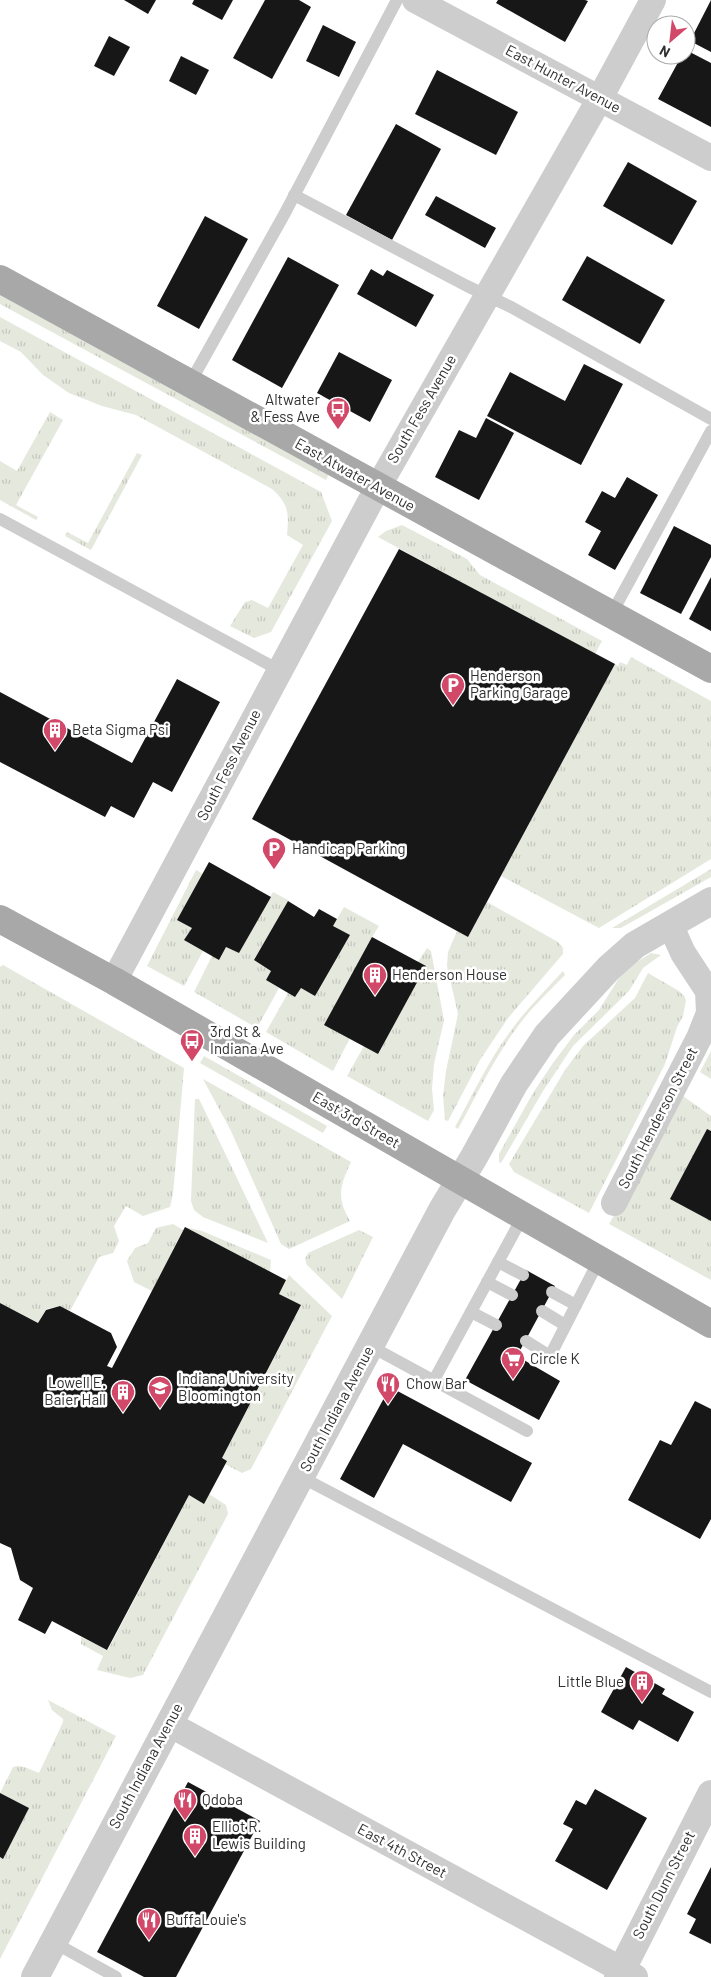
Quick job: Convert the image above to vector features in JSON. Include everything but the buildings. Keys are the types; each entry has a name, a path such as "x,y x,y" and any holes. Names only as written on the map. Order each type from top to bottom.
{"main road":[{"name":"East Atwater Avenue","path":"0,279 711,669"},
{"name":"East 3rd Street","path":"0,919 114,981 711,1324"}],"street":[{"name":"East Hunter Avenue","path":"415,0 711,158"},
{"name":"South Fess Avenue","path":"114,981 378,487 600,98 653,0"},
{"name":"South Indiana Avenue","path":"35,1977 370,1346 514,1084 547,1035 609,968 635,945 711,901"},
{"name":"South Henderson Street","path":"614,1203 695,1045 709,1013 708,991 682,950 670,924"},
{"name":"East 4th Street","path":"169,1724 625,1975"},
{"name":"South Dunn Street","path":"625,1975 711,1794"}],"lane":[{"path":"190,383 294,196 397,0"},
{"path":"294,196 511,307 711,419"},
{"path":"611,614 711,431"},
{"path":"0,519 279,670"},
{"path":"434,1380 523,1216"},
{"path":"526,1340 550,1356 599,1260"},
{"path":"498,1262 523,1275"},
{"path":"488,1282 512,1295"},
{"path":"552,1292 576,1305"},
{"path":"542,1311 565,1325"},
{"path":"472,1312 496,1325"},
{"path":"370,1346 527,1430"},
{"path":"301,1477 711,1692"},
{"path":"53,1942 116,1977"}],"green space":[{"path":"0,293 330,472 326,480 0,304"},
{"path":"0,317 321,492 332,521 271,632 254,638 230,626 245,602 252,600 268,608 303,545 287,535 287,510 278,494 136,415 102,406 69,393 43,375 21,352 0,341"},
{"path":"50,412 63,420 16,505 38,517 36,520 0,500 0,461 17,471"},
{"path":"137,453 142,455 91,550 65,536 67,532 88,543"},
{"path":"402,525 467,559 480,575 602,641 595,654 378,537 386,531"},
{"path":"631,657 711,701 711,859 599,928 501,876 615,664 618,666 620,662 627,665"},
{"path":"711,869 711,877 621,928 612,928"},
{"path":"196,870 203,874 192,928 185,940 203,951 184,986 147,966"},
{"path":"273,892 288,901 254,960 271,971 266,980 279,988 257,1028 194,992 212,956 226,947 239,953"},
{"path":"487,902 558,942 563,948 563,954 508,1018 480,1060 448,1121 445,1120 443,1096 446,1071 458,1014 447,966 448,952 457,931 468,937"},
{"path":"344,907 379,926 372,937 350,1038 333,1071 266,1032 288,993 295,997 301,988 315,995 349,936 333,926"},
{"path":"427,948 431,951 444,1020 434,1064 432,1089 434,1110 428,1121 347,1076"},
{"path":"651,953 661,955 643,968 629,991 573,1046 543,1091 501,1163 499,1162 499,1154 533,1093 553,1063 574,1035 599,1010 624,970"},
{"path":"3,965 184,1068 173,1194 170,1207 143,1216 126,1206 114,1226 119,1241 113,1253 99,1257 70,1311 60,1306 46,1309 38,1323 0,1303 0,967"},
{"path":"563,971 565,975 519,1024 491,1068 458,1129 455,1127 504,1040 524,1014"},
{"path":"648,973 679,991 684,996 686,1000 683,1016 677,1027 665,1064 589,1213 514,1172 509,1164 565,1070 583,1046 635,998"},
{"path":"711,1051 711,1079 700,1072"},
{"path":"204,1056 327,1126 323,1133 200,1063"},
{"path":"203,1079 351,1162 344,1178 341,1192 343,1205 350,1221 289,1249 281,1244 231,1131"},
{"path":"683,1096 711,1116 711,1280 609,1224"},
{"path":"195,1099 199,1099 268,1243 203,1217 194,1210 191,1201"},
{"path":"173,1224 183,1230 152,1291 134,1282 127,1261 135,1248 148,1243 156,1228"},
{"path":"185,1227 202,1231 271,1260 270,1272"},
{"path":"359,1230 373,1237 342,1299 307,1265 305,1259 308,1253"},
{"path":"289,1275 332,1316 251,1469 242,1473 225,1464 227,1461 222,1458 301,1306 279,1294"},
{"path":"209,1494 226,1505 228,1514 143,1675 130,1678 97,1670 103,1656 81,1644 81,1637 108,1650 189,1495 204,1503"},
{"path":"48,1700 116,1736 0,1959 0,1857 3,1858 29,1808 0,1793 13,1767 23,1767 39,1773 63,1722 63,1719 52,1710"}],"place":[{"name":"Altwater & Fess Ave","path":"338,430"},
{"name":"Henderson Parking Garage","path":"453,706"},
{"name":"Beta Sigma Psi","path":"55,751"},
{"name":"Handicap Parking","path":"274,870"},
{"name":"Henderson House","path":"375,996"},
{"name":"3rd St & Indiana Ave","path":"192,1062"},
{"name":"Circle K","path":"513,1380"},
{"name":"Chow Bar","path":"388,1405"},
{"name":"Indiana University Bloomington","path":"160,1409"},
{"name":"Lowell E. Baier Hall","path":"123,1413"},
{"name":"Little Blue","path":"642,1703"},
{"name":"Qdoba","path":"185,1821"},
{"name":"Elliot R. Lewis Building","path":"195,1857"},
{"name":"BuffaLouie's","path":"149,1941"}]}
